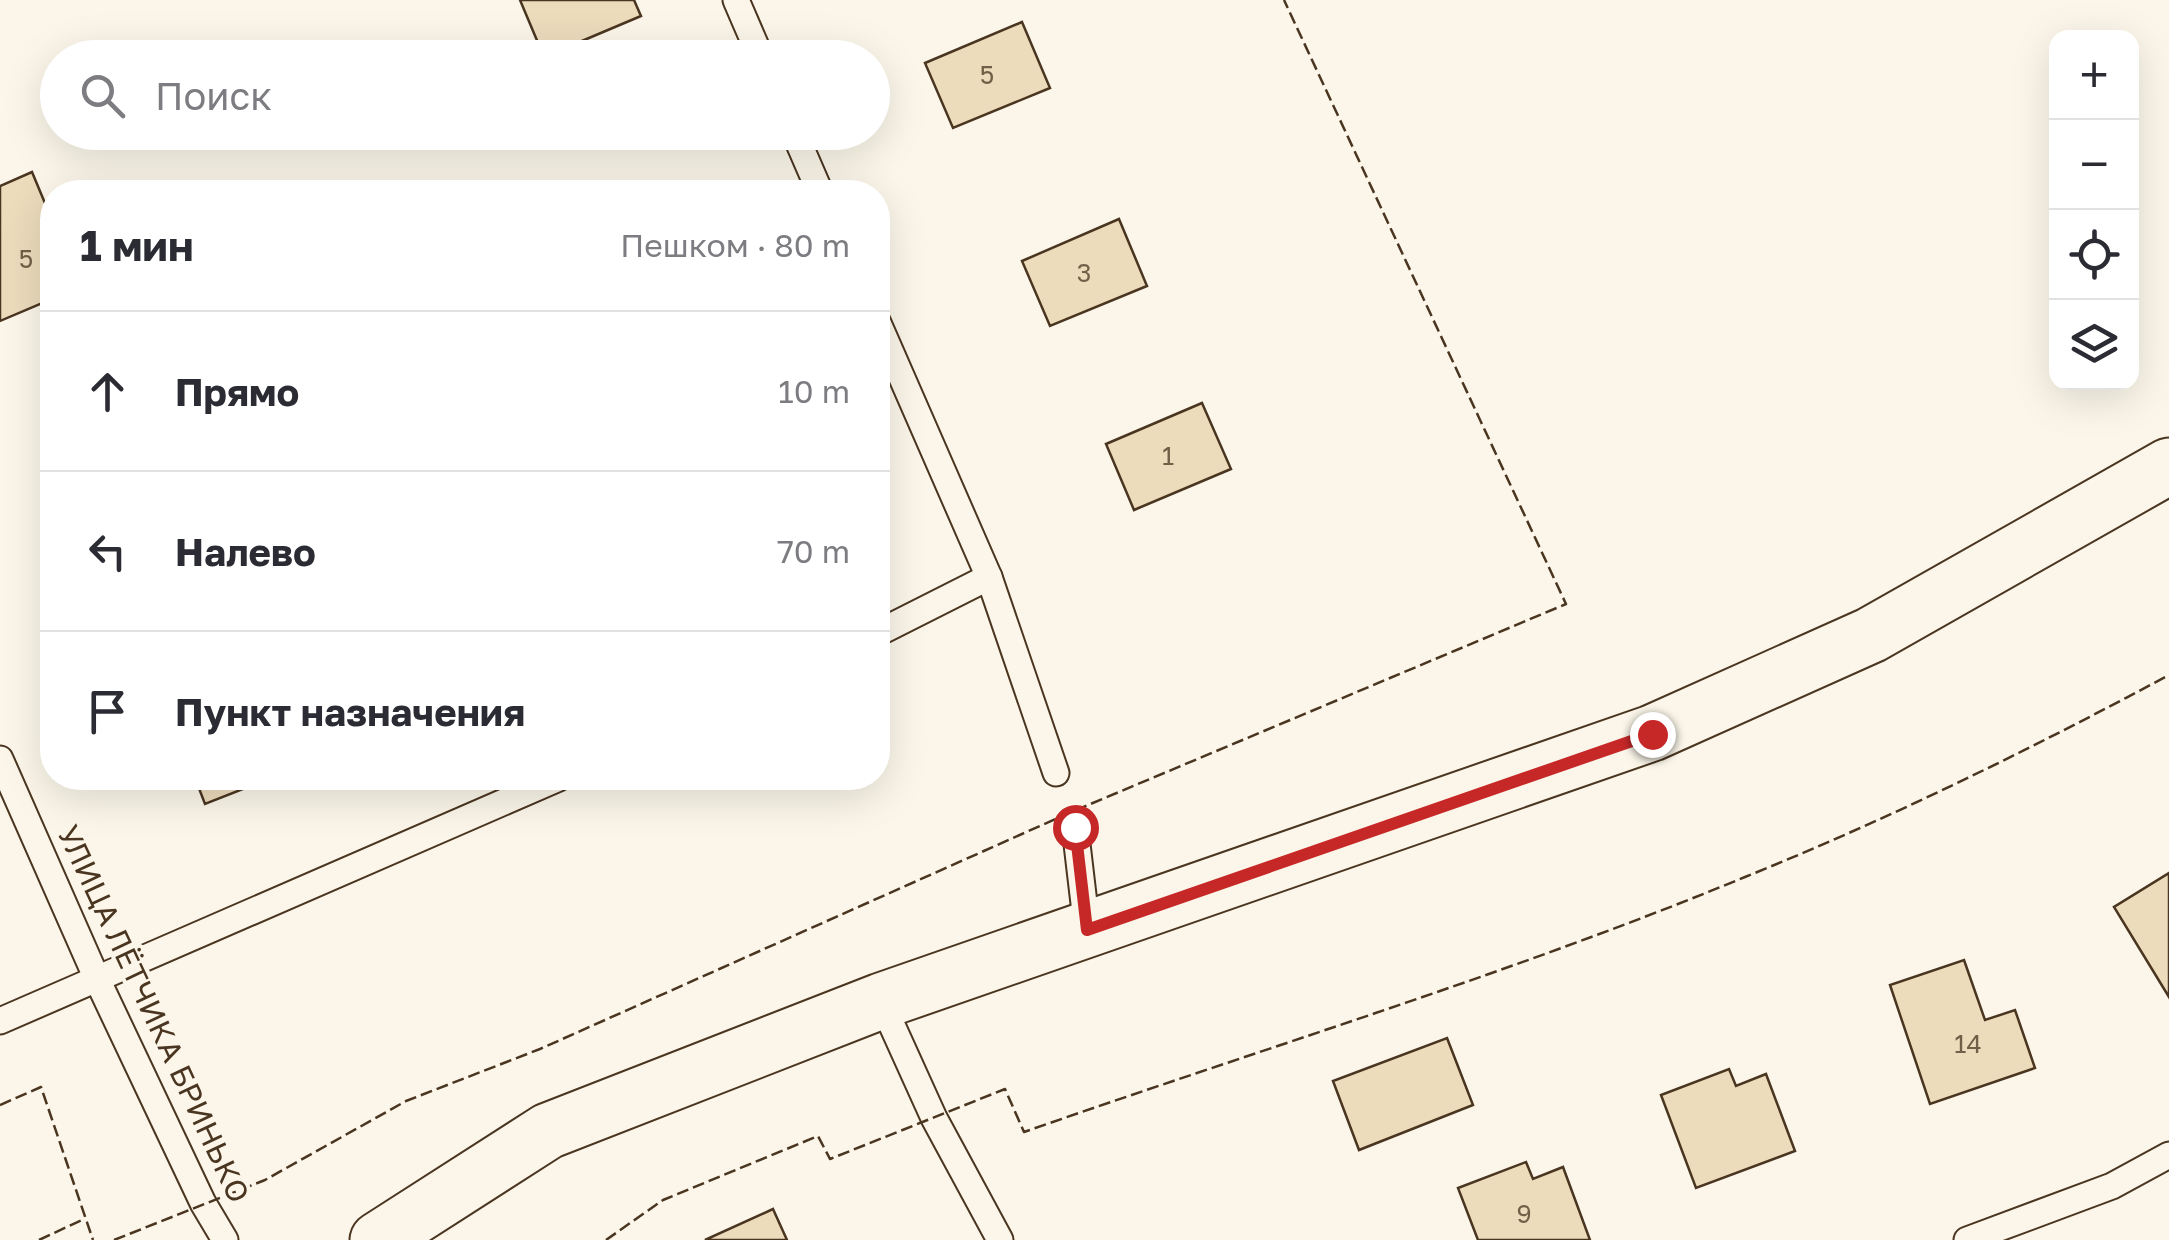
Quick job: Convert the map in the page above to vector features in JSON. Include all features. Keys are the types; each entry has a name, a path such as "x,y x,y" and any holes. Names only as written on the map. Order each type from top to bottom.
{"street":[{"path":"378,1240 548,1131 881,1001 1652,734 1872,635 2169,466"}],"lane":[{"path":"736,0 753,40"},
{"path":"802,150 815,180"},
{"path":"890,351 989,578 1056,774"},
{"path":"890,628 989,578"},
{"name":"УЛИЦА ЛЁТЧИКА БРИНЬКО","path":"0,760 97,979 203,1203 225,1240"},
{"path":"0,1021 531,790"},
{"path":"1075,827 1087,930"},
{"path":"881,1001 934,1118 1000,1240"},
{"path":"1967,1240 2112,1186 2169,1155"}],"building":[{"path":"520,0 634,0 641,16 584,40 537,40"},
{"path":"1022,22 1050,88 953,128 925,63"},
{"path":"32,172 40,191 40,304 0,321 0,186"},
{"path":"1119,219 1147,286 1050,326 1022,261"},
{"path":"1202,403 1231,469 1134,510 1106,444"},
{"path":"200,790 241,790 205,804"},
{"path":"2169,873 2169,997 2114,907"},
{"path":"1964,960 1985,1020 2015,1010 2035,1068 1930,1104 1890,985"},
{"path":"1447,1038 1473,1105 1359,1150 1333,1081"},
{"path":"1729,1069 1736,1086 1766,1074 1795,1151 1696,1188 1661,1095"},
{"path":"1526,1162 1533,1179 1563,1167 1590,1240 1478,1240 1458,1188"},
{"path":"773,1209 787,1240 705,1240"}],"fence":[{"path":"114,1240 265,1180 406,1101 540,1049 1069,813 1566,604 1284,0"},
{"path":"606,1240 663,1200 818,1136 830,1159 1005,1089 1024,1132 1567,946 1745,877 1907,807 2169,675"},
{"path":"0,1105 41,1087 93,1240"},
{"path":"39,1240 84,1219"}],"route":[{"path":"1075,827 1087,930 1652,734"}]}
